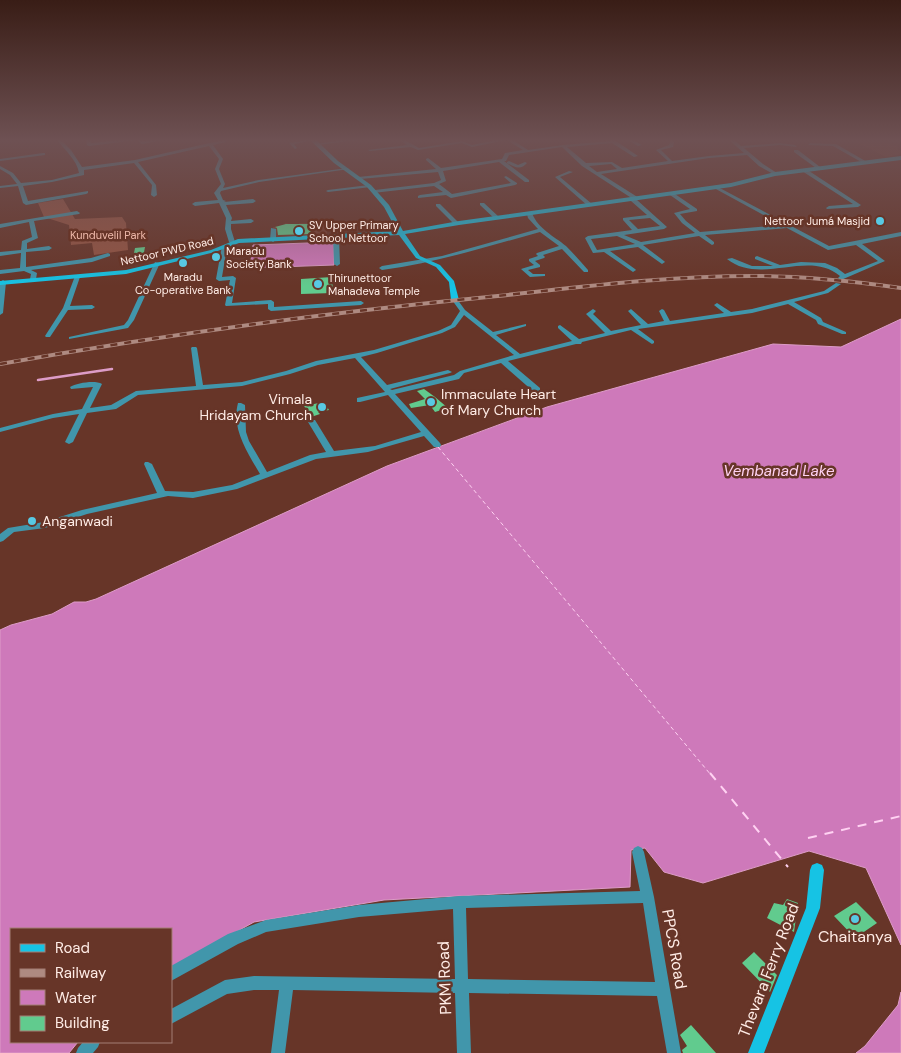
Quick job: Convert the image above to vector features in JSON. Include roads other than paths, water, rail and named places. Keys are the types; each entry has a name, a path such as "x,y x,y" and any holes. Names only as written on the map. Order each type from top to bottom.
{"street":[{"path":"21,188 26,203 86,192"},
{"path":"154,188 154,195"},
{"path":"228,188 220,190 217,193 223,202 229,218 228,223 232,242"},
{"path":"328,191 352,188"},
{"path":"372,188 386,206 405,241 418,256 438,266 452,282 455,300 463,310 519,356"},
{"path":"375,192 404,188"},
{"path":"427,190 440,189 451,196 493,188"},
{"path":"570,188 590,205"},
{"path":"618,188 635,200 664,226 682,237"},
{"name":"Nettoor PWD Road","path":"2,282 126,272 224,247 232,242 401,233 709,188"},
{"path":"718,188 788,226 795,233 828,248 901,234"},
{"path":"829,208 858,204 833,188"},
{"path":"420,196 447,193"},
{"path":"672,194 695,210 677,213 684,223 712,243"},
{"path":"195,204 253,201"},
{"path":"482,204 497,218"},
{"path":"438,205 457,224"},
{"path":"756,210 764,209"},
{"path":"0,226 58,216 75,211"},
{"path":"530,214 541,230 563,247 586,270"},
{"path":"636,230 625,219 652,216"},
{"path":"773,218 783,216"},
{"path":"24,268 22,251 24,242 35,238 31,220"},
{"path":"228,223 251,221"},
{"path":"684,223 692,222"},
{"path":"664,226 588,238 594,252 701,234 788,226"},
{"path":"272,240 273,229"},
{"path":"382,268 408,266 541,230"},
{"path":"618,234 640,244 662,262"},
{"path":"336,237 337,264"},
{"path":"387,390 456,377 462,372 519,356 579,343 632,328 752,311 826,292 841,279 882,261 858,243"},
{"path":"224,247 219,278 232,278 228,305 271,302 271,309 361,303"},
{"path":"543,275 532,276 524,269 538,266 531,260 542,257 539,254 563,247"},
{"path":"0,254 49,248"},
{"path":"604,250 633,270"},
{"path":"0,272 92,260 108,255"},
{"path":"757,258 779,266"},
{"path":"730,259 751,268 800,264 821,266 840,272 841,279"},
{"path":"71,338 126,327 157,263"},
{"path":"24,268 34,273 33,279"},
{"path":"48,336 66,308 77,277"},
{"path":"0,313 2,282"},
{"path":"789,302 819,319 820,323 844,333"},
{"path":"717,306 730,314"},
{"path":"66,308 92,307"},
{"path":"0,430 53,416 113,407 136,393 257,381 316,363 357,356 440,332 457,323 463,310"},
{"path":"593,311 588,314 609,334"},
{"path":"631,311 646,326"},
{"path":"662,312 668,322"},
{"path":"491,334 524,324"},
{"path":"560,327 579,343"},
{"path":"632,328 652,342"},
{"path":"194,348 200,388"},
{"path":"357,356 437,445"},
{"path":"503,361 536,390"},
{"path":"360,400 448,372"},
{"path":"69,442 98,384 74,387"},
{"path":"241,405 242,432 245,441 264,474"},
{"path":"312,422 331,453"},
{"path":"0,539 12,530 45,525 85,512 162,494 193,495 234,487 296,462 331,453 365,451 385,447 425,433"},
{"path":"148,464 162,494"},
{"name":"PPCS Road","path":"638,852 648,898 674,1053"},
{"name":"Thevara Ferry Road","path":"756,1053 813,908 817,870"},
{"path":"172,973 233,938 266,926 360,911 459,902 648,898"},
{"name":"PKM Road","path":"459,902 464,1053"},
{"path":"172,1016 225,987 254,983 664,989"},
{"path":"278,1053 287,984"},
{"path":"83,1053 92,1043"}],"water":[{"path":"334,242 334,265 250,268 253,245"},
{"name":"Vembanad Lake","path":"901,319 901,945 866,868 809,851 703,883 664,872 645,848 631,850 630,887 384,900 254,922 172,967 172,928 10,928 10,1043 77,1043 69,1053 0,1053 0,630 11,625 52,614 74,602 86,602 96,599 387,466 547,407 773,344 841,347"},
{"path":"901,992 901,1053 856,1053 865,1046 898,1005"}],"waterway":[{"path":"38,380 112,369"}],"railway":[{"path":"0,364 182,334 304,318 427,303 652,280 770,276 826,279 901,288"}],"place":[{"name":"Nettoor Jumá Masjid","path":"880,221"},
{"name":"SV Upper Primary School, Nettoor","path":"299,231"},
{"name":"Maradu Society Bank","path":"216,257"},
{"name":"Maradu Co-operative Bank","path":"183,263"},
{"name":"Thirunettoor Mahadeva Temple","path":"318,284"},
{"name":"Immaculate Heart of Mary Church","path":"431,402"},
{"name":"Vimala Hridayam Church","path":"322,407"},
{"name":"Anganwadi","path":"32,521"},
{"name":"Chaitanya","path":"855,919"}],"park label":[{"name":"Kunduvelil Park","path":"108,235"}]}
